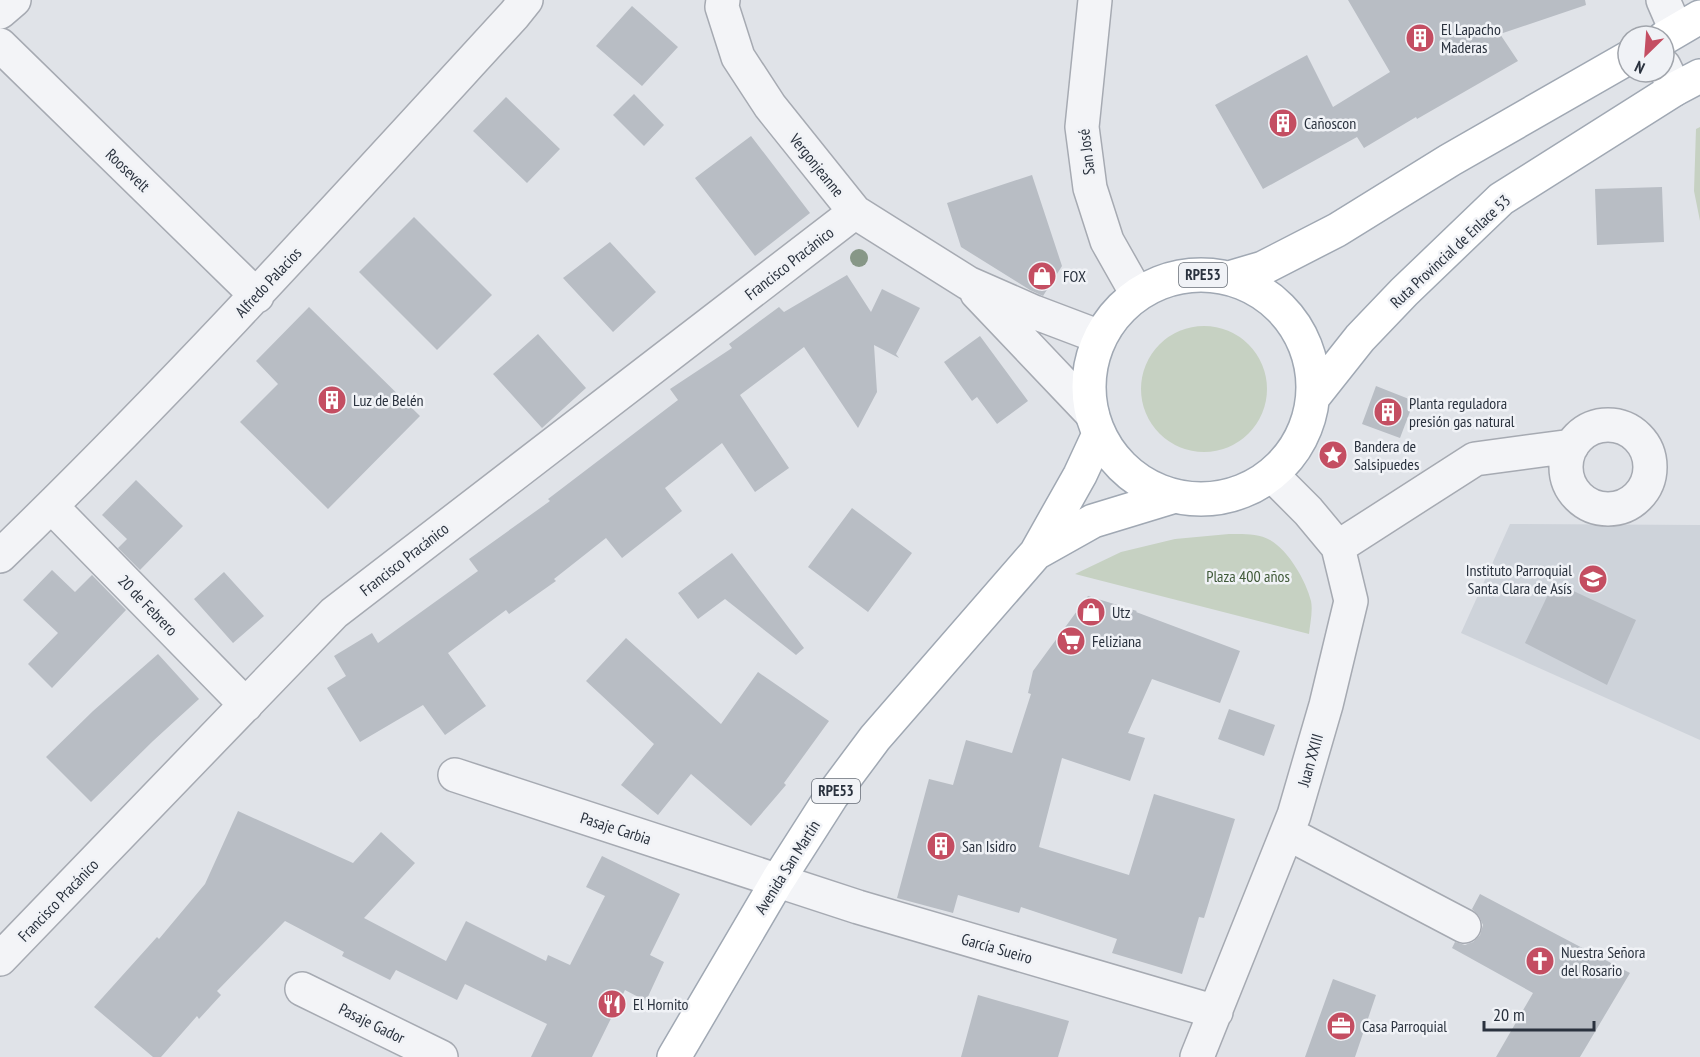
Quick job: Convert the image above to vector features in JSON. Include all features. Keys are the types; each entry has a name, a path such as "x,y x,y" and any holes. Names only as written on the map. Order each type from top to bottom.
{"main road":[{"name":"RPE53","path":"1229,278 1263,268 1337,230 1450,160 1616,65"},
{"name":"Ruta Provincial de Enlace 53","path":"1314,396 1360,338 1404,292 1501,199 1680,77"},
{"name":"RPE53","path":"1187,276 1229,278 1258,290 1282,309 1301,335 1312,364 1314,396 1310,418 1301,440 1288,459 1272,475 1250,488 1226,496 1200,499 1174,496 1144,483 1118,462 1096,424 1089,388 1092,362 1100,337 1116,313 1137,294 1166,280 1187,276"},
{"name":"Avenida San Martín","path":"674,1057 778,880 831,797 875,738 1035,553 1080,475 1096,424"},
{"name":"Avenida San Martín","path":"1035,553 1094,521 1174,496"}],"street":[{"path":"0,12 14,0"},
{"name":"Vergonjeanne","path":"723,0 722,7 738,57 770,106 855,212 968,283 1034,312 1100,337"},
{"name":"San José","path":"1095,0 1082,127 1090,188 1107,241 1137,294"},
{"path":"1663,0 1680,28"},
{"name":"Alfredo Palacios","path":"0,555 257,296 512,5"},
{"name":"Roosevelt","path":"0,45 257,296"},
{"name":"Francisco Pracánico","path":"0,960 334,613 855,212"},
{"name":"Vergonjeanne","path":"968,283 1096,424"},
{"path":"1338,547 1475,459 1572,446"},
{"name":"Juan XXIII","path":"1197,1057 1294,815 1326,705 1351,601 1338,547 1308,511 1272,475"},
{"name":"20 de Febrero","path":"51,506 246,705"},
{"name":"Pasaje Carbia","path":"455,775 778,880"},
{"path":"1287,833 1464,926"},
{"name":"García Sueiro","path":"778,880 869,910 1216,1012"},
{"name":"Pasaje Gador","path":"302,988 441,1057"}],"shaded area":[{"name":"Instituto Parroquial Santa Clara de Asís","path":"1510,524 1700,525 1700,740 1461,633"}],"green space":[{"path":"1700,127 1700,221 1694,191 1696,129"},
{"path":"1204,326 1228,330 1249,344 1263,365 1267,389 1263,413 1249,434 1228,448 1204,452 1180,448 1159,434 1145,413 1141,389 1145,365 1159,344 1180,330"},
{"name":"Plaza 400 años","path":"1229,534 1260,536 1270,540 1284,551 1301,576 1311,601 1309,634 1075,574 1121,552 1175,539"}],"building":[{"path":"1348,0 1585,0 1586,5 1500,34 1518,61 1364,148 1357,137 1263,189 1215,105 1307,55 1333,107 1390,72"},
{"path":"632,6 678,47 642,86 596,46"},
{"path":"634,94 664,125 644,146 613,115"},
{"path":"506,97 560,149 527,183 473,131"},
{"path":"751,136 810,213 755,256 695,178"},
{"path":"1032,175 1062,266 1043,296 961,247 947,203"},
{"path":"1662,187 1664,242 1597,245 1595,189"},
{"path":"414,217 492,295 437,350 359,272"},
{"path":"610,242 656,292 613,332 563,278"},
{"path":"847,275 871,312 882,289 920,308 896,354 899,358 874,345 877,392 858,428 804,347 740,395 789,468 755,492 722,443 665,488 682,511 622,558 606,538 554,579 556,581 509,614 506,610 448,653 486,706 445,735 423,705 360,742 327,688 346,676 334,656 372,633 378,643 478,571 469,559 550,501 548,499 678,400 670,389 732,348 729,344 779,307 784,312"},
{"name":"Luz de Belén","path":"309,307 420,416 328,509 240,422 278,384 256,361"},
{"path":"538,334 586,388 542,428 493,374"},
{"path":"980,336 1028,401 997,424 977,397 972,401 944,362"},
{"name":"Planta reguladora presión gas natural","path":"1376,386 1414,401 1400,438 1362,424"},
{"path":"136,480 183,526 140,570 118,548 127,539 102,515"},
{"path":"852,508 912,553 868,612 808,567"},
{"path":"732,553 804,648 796,655 725,599 698,619 678,593"},
{"path":"52,570 75,592 92,575 126,610 52,688 28,664 58,633 23,600"},
{"path":"224,572 264,616 233,643 194,599"},
{"path":"1554,582 1636,620 1607,685 1525,643"},
{"path":"1088,596 1137,611 1240,651 1220,703 1152,679 1128,733 1145,738 1130,781 1062,758 1039,847 1129,875 1154,794 1235,819 1204,918 1199,917 1182,974 1112,953 1117,939 1021,907 1019,913 958,895 953,913 897,898 929,779 953,785 966,740 1012,753 1031,694 1028,693 1033,671"},
{"path":"626,638 721,724 758,672 829,721 784,783 786,785 751,826 691,774 658,815 621,785 654,744 586,681"},
{"path":"158,654 199,699 91,802 46,757 93,711"},
{"path":"1229,709 1275,725 1264,756 1218,739"},
{"path":"238,811 353,863 381,832 415,863 364,918 446,961 466,921 546,961 548,955 570,965 605,896 586,887 602,856 680,894 650,955 664,962 646,1001 625,990 592,1057 531,1057 547,1024 465,984 457,1000 396,970 390,980 342,956 344,952 285,921 217,991 221,995 199,1019 197,1016 161,1057 153,1057 94,1007 157,937 159,939 205,884"},
{"name":"Nuestra Señora del Rosario","path":"1480,894 1630,973 1580,1057 1496,1057 1533,993 1452,948 1455,942 1465,945 1473,942 1480,935 1483,925 1479,916 1472,909"},
{"name":"Casa Parroquial","path":"1333,979 1376,995 1355,1057 1305,1057"},
{"path":"978,995 1069,1021 1058,1057 961,1057"}],"place":[{"name":"El Lapacho Maderas","path":"1420,38"},
{"name":"Cañoscon","path":"1283,123"},
{"name":"FOX","path":"1042,276"},
{"name":"Luz de Belén","path":"332,400"},
{"name":"Planta reguladora presión gas natural","path":"1388,412"},
{"name":"Bandera de Salsipuedes","path":"1333,455"},
{"name":"Instituto Parroquial Santa Clara de Asís","path":"1593,579"},
{"name":"Utz","path":"1091,612"},
{"name":"Feliziana","path":"1071,641"},
{"name":"San Isidro","path":"941,846"},
{"name":"Nuestra Señora del Rosario","path":"1540,961"},
{"name":"El Hornito","path":"612,1004"},
{"name":"Casa Parroquial","path":"1341,1026"}]}
